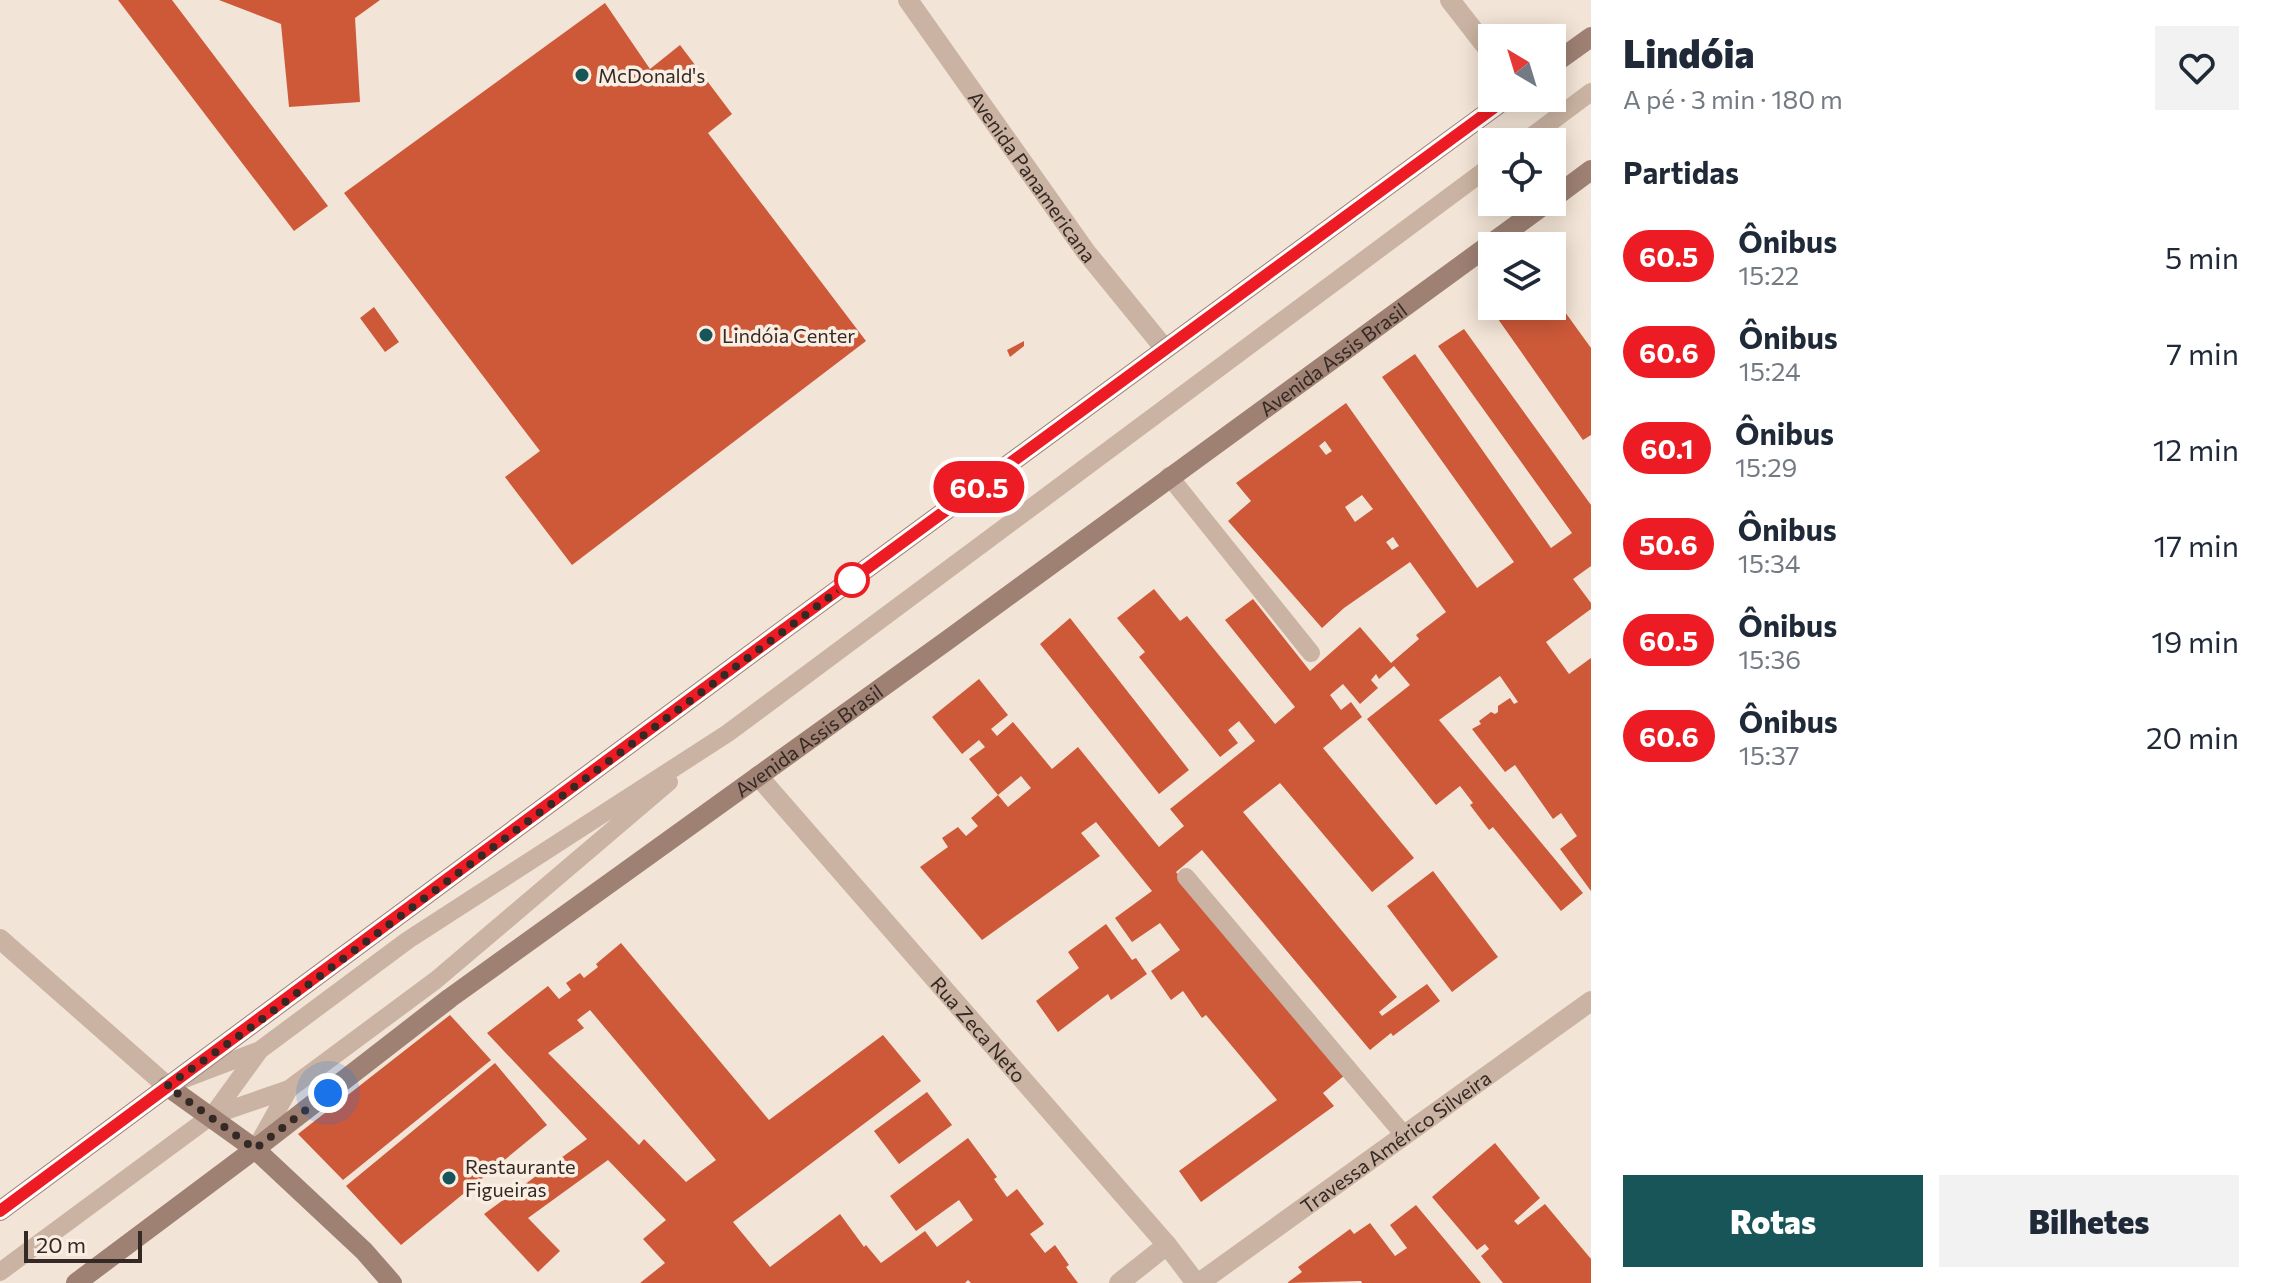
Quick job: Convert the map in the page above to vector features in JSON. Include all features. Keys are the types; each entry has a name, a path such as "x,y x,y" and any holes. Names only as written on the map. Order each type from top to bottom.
{"main road":[{"path":"1566,55 1591,37"},
{"path":"0,1211 1488,112"},
{"name":"Avenida Assis Brasil","path":"1566,188 1591,170"},
{"name":"Avenida Assis Brasil","path":"76,1283 450,998 1528,216"},
{"path":"167,1086 255,1149 364,1251 392,1283"}],"street":[{"name":"Avenida Panamericana","path":"908,0 1086,252 1165,349"},
{"path":"1450,0 1478,36"},
{"name":"Rua Zeca Neto","path":"758,776 1197,1283"},
{"path":"0,939 167,1086"},
{"name":"Travessa Américo Silveira","path":"1197,1283 1591,1001"},
{"path":"1119,1283 1167,1245"}],"lane":[{"path":"1544,128 1587,97 1591,86"},
{"path":"211,1116 289,1089 436,980 728,733 1478,175"},
{"path":"1169,476 1311,653"},
{"path":"167,1086 260,1050 408,940 728,733"},
{"path":"1186,877 1404,1135"},
{"path":"0,1272 211,1116 260,1050"},
{"path":"255,1149 289,1089"}],"building":[{"path":"118,0 172,0 328,206 294,231"},
{"path":"219,0 380,0 355,18 360,102 289,107 281,24"},
{"path":"605,3 650,69 680,45 732,114 708,133 866,341 572,565 505,477 540,451 344,193"},
{"path":"374,307 399,342 385,352 360,318"},
{"path":"1566,313 1591,348 1591,435 1583,440 1499,320 1566,320"},
{"path":"1464,329 1591,505 1591,566 1573,579 1591,603 1591,609 1546,642 1569,674 1591,658 1591,891 1560,849 1577,836 1561,813 1553,819 1515,765 1505,772 1472,729 1491,712 1498,712 1498,706 1510,698 1514,704 1518,702 1500,676 1439,720 1583,893 1561,911 1493,827 1489,830 1460,786 1436,805 1367,719 1410,685 1394,666 1379,679 1376,674 1371,680 1378,688 1360,704 1343,684 1330,695 1341,710 1351,702 1362,717 1323,748 1414,858 1372,892 1280,783 1243,812 1397,997 1379,1012 1382,1016 1427,984 1440,1001 1370,1050 1202,850 1176,872 1345,1075 1323,1093 1334,1106 1201,1202 1179,1171 1277,1100 1206,1015 1202,1018 1183,991 1171,1000 1151,971 1180,950 1160,923 1132,942 1115,918 1152,891 1096,822 1081,833 1100,856 982,940 920,867 948,847 942,838 958,827 966,836 978,826 971,818 998,795 969,759 985,747 979,740 962,754 932,717 979,679 1008,715 991,729 997,736 1013,722 1052,769 1078,747 1159,847 1184,826 1170,809 1255,741 1239,721 1228,730 1238,743 1220,757 1139,657 1145,652 1117,618 1154,589 1180,621 1187,616 1275,724 1295,707 1225,620 1253,599 1310,671 1360,627 1391,663 1419,639 1416,635 1446,612 1410,562 1344,608 1322,628 1228,521 1251,501 1236,483 1346,403 1477,588 1514,562 1382,377 1415,354 1551,548 1572,533 1438,346","holes":["1325,441 1332,451 1326,455 1319,446","1362,495 1373,509 1355,522 1345,507","1393,537 1399,546 1392,550 1386,542","1021,776 1031,788 1008,807 998,795"]},
{"path":"1024,341 1024,346 1010,357 1007,350"},
{"path":"1070,618 1189,770 1159,794 1040,644"},
{"path":"1433,871 1498,957 1452,992 1387,906"},
{"path":"1106,924 1132,960 1136,958 1147,974 1111,1000 1108,994 1058,1032 1036,1001 1079,968 1068,952"},
{"path":"621,943 769,1120 883,1035 921,1081 733,1222 770,1267 840,1214 864,1247 866,1245 881,1263 925,1231 937,1247 973,1220 959,1200 916,1231 890,1196 968,1138 997,1177 994,1179 1007,1197 1017,1189 1044,1224 1030,1234 1045,1253 1055,1245 1078,1283 971,1283 968,1280 965,1283 640,1283 665,1263 643,1239 666,1220 608,1160 528,1218 560,1251 538,1272 484,1214 587,1139 487,1033 548,986 559,999 571,990 566,983 580,973 584,978 598,967 596,964","holes":["590,1010 716,1160 686,1182 644,1139 639,1145 548,1053 584,1028 577,1020"]},
{"path":"450,1015 491,1060 343,1180 298,1134"},
{"path":"495,1063 547,1125 401,1245 346,1186"},
{"path":"927,1092 952,1125 899,1164 874,1131"},
{"path":"1495,1143 1540,1198 1514,1221 1518,1225 1545,1204 1591,1259 1591,1283 1503,1283 1481,1256 1489,1249 1485,1244 1477,1250 1432,1197"},
{"path":"1416,1205 1481,1283 1287,1283 1302,1272 1298,1267 1350,1229 1354,1234 1370,1223 1395,1256 1407,1248 1390,1225"}],"bus line":[{"name":"60.5","path":"0,1211 1488,112"}],"place":[{"name":"McDonald's","path":"582,75"},
{"name":"Lindóia Center","path":"706,335"},
{"name":"Restaurante Figueiras","path":"449,1178"}],"route":[{"path":"328,1093 255,1149 167,1086 246,1031 855,578 852,580"}]}
